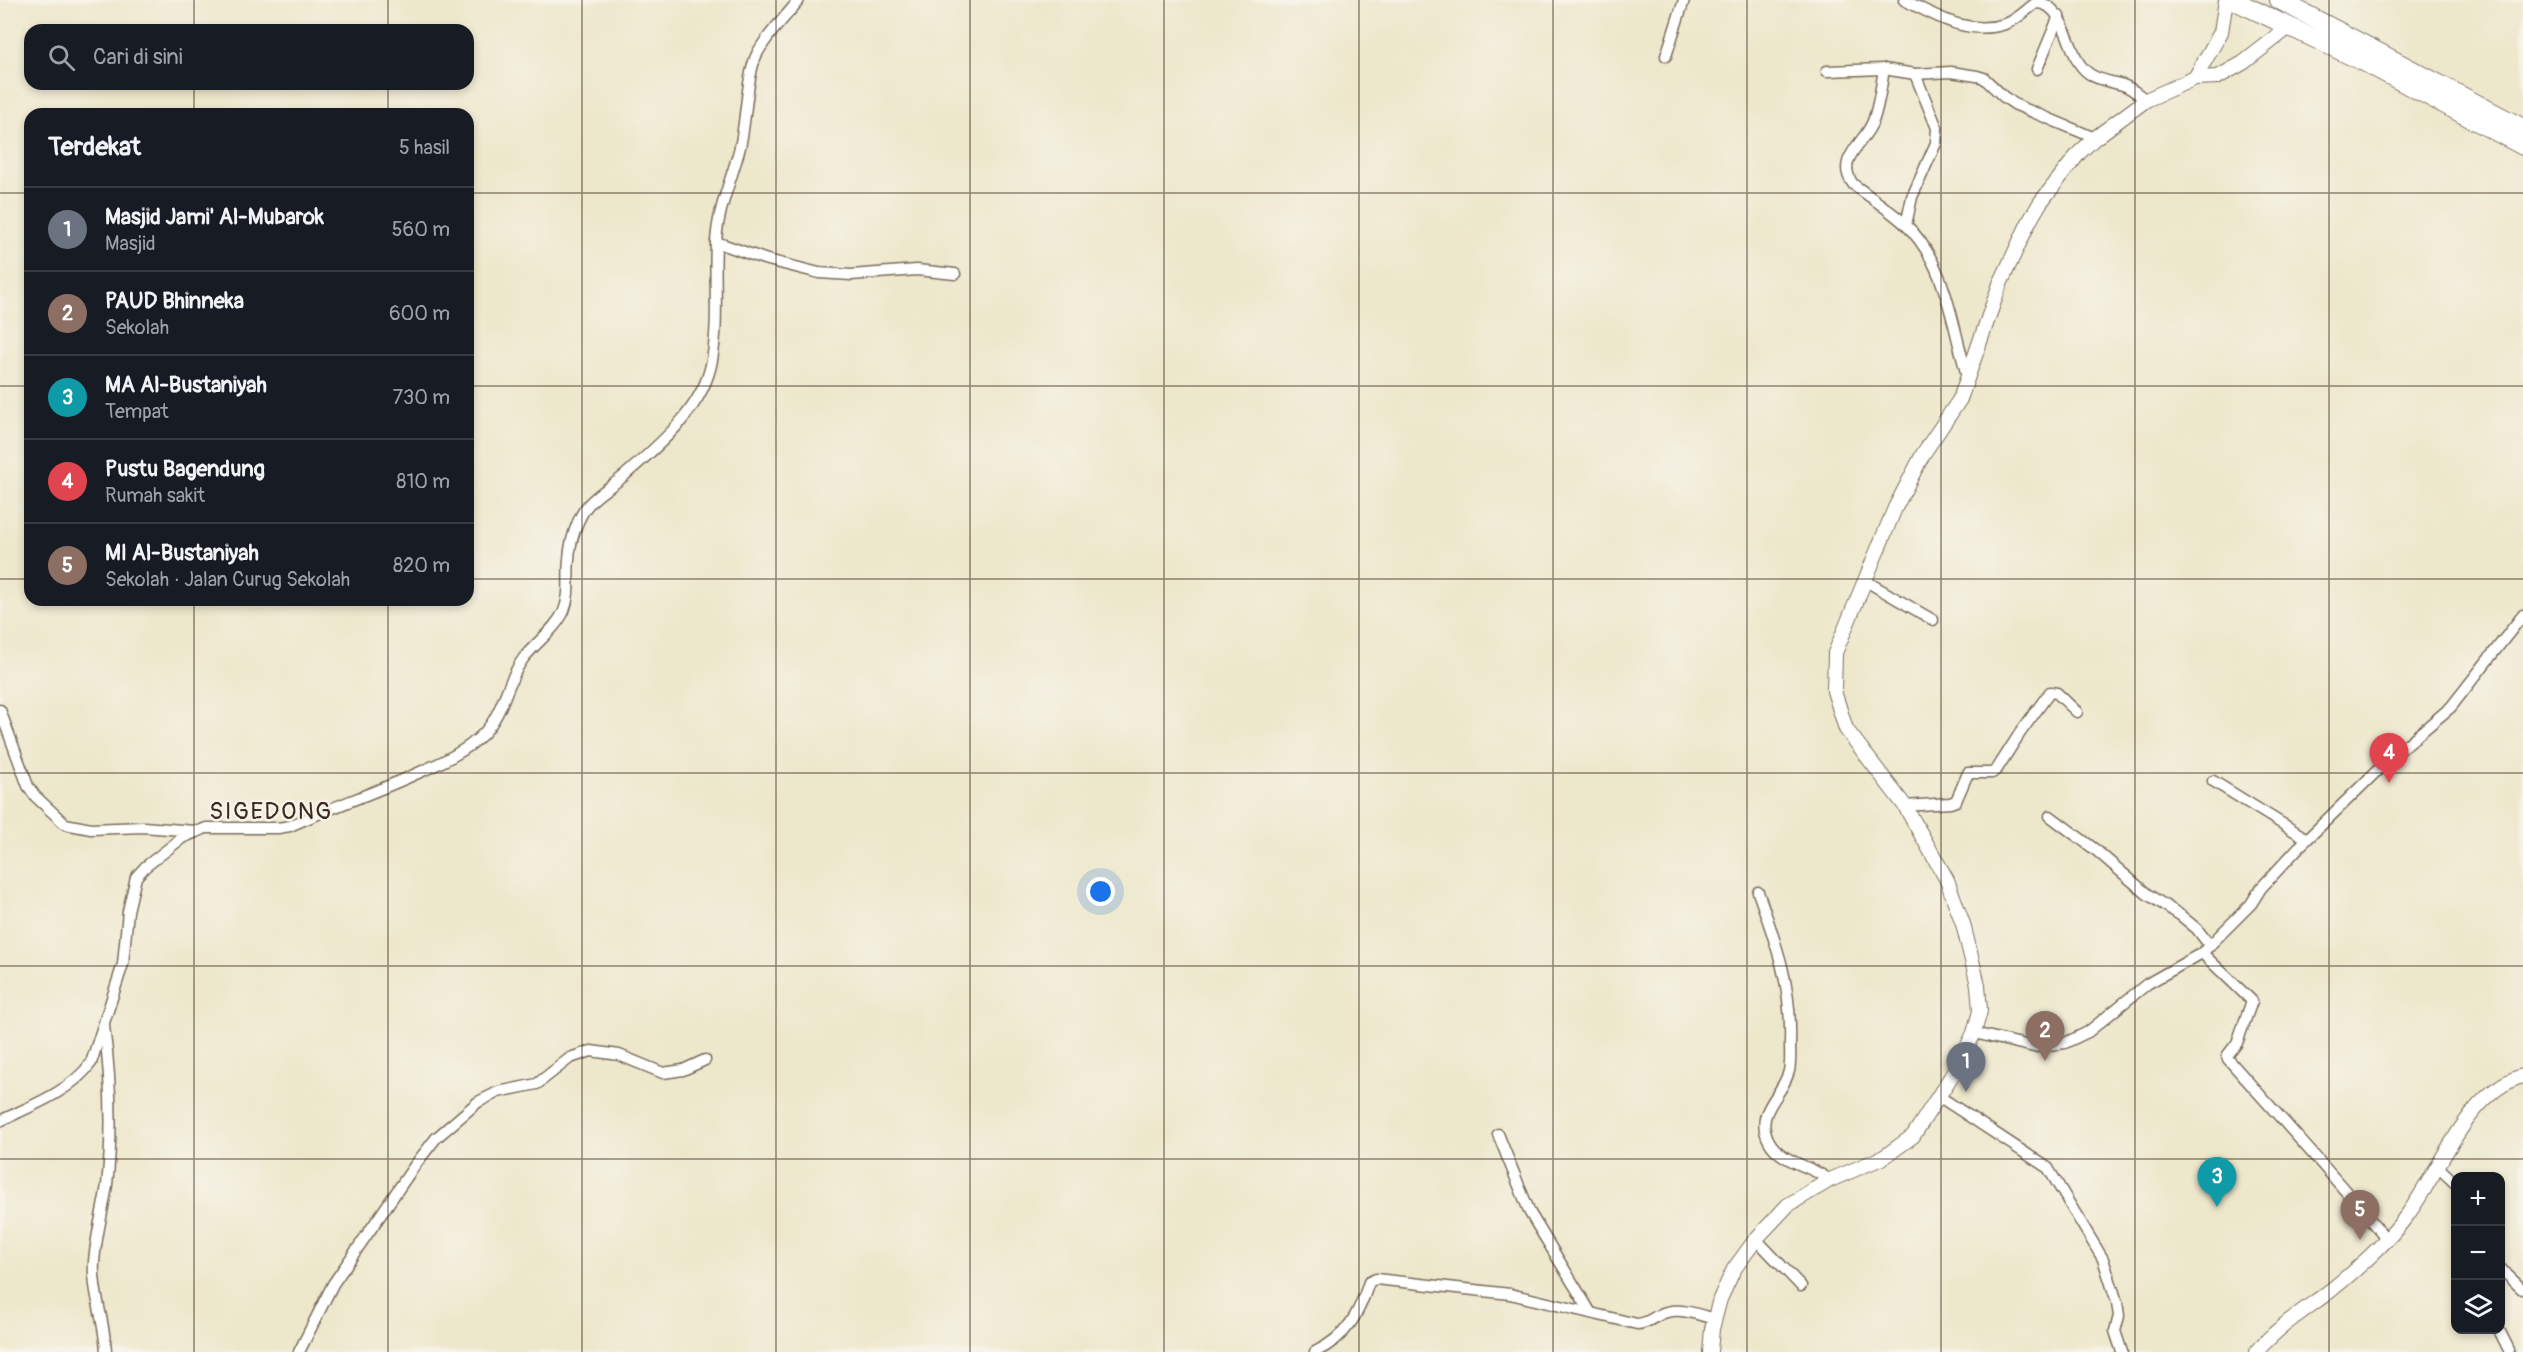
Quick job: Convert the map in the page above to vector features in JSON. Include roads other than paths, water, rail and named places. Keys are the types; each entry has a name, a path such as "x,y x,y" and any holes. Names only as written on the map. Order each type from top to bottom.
{"highway":[{"path":"2233,0 2288,28 2485,117 2523,128"},
{"path":"2279,0 2306,7 2485,117 2523,146"}],"street":[{"path":"0,1121 67,1086 84,1072 95,1054 123,964 128,911 136,877 145,867 182,838 195,831 206,828 270,829 290,826 437,765 482,734 503,705 516,671 562,614 570,584 570,552 589,503 624,476 688,413 706,381 712,360 714,338 716,242 720,215 740,147 755,56 799,0"},
{"path":"1666,56 1684,0"},
{"path":"1904,0 1964,27 1988,28 2008,24 2036,3 2051,3 2082,67 2096,79 2121,84 2146,100"},
{"path":"2194,78 2221,32 2226,0"},
{"path":"2037,69 2059,16"},
{"path":"1710,1352 1714,1319 1720,1299 1734,1269 1756,1239 1788,1205 1830,1180 1868,1165 1899,1148 1913,1136 1940,1097 1974,1033 1980,1011 1980,996 1963,924 1947,880 1905,806 1846,729 1834,691 1835,653 1864,580 1912,471 1954,412 1968,379 2000,284 2029,222 2051,188 2095,138 2146,100 2194,78 2218,76 2226,72 2262,50 2288,28"},
{"path":"1827,70 1884,69 1915,74 1959,73 1984,78 2016,105 2095,138"},
{"path":"1884,69 1877,111 1872,126 1853,151 1847,168 1847,177 1906,225 1926,250 1945,291 1968,379"},
{"path":"1906,225 1912,197 1936,143 1937,128 1934,114 1915,74"},
{"path":"716,242 764,259 819,273 851,274 917,270 955,274"},
{"path":"1864,580 1933,620"},
{"path":"1974,1033 2034,1047 2065,1043 2088,1032 2147,984 2206,950 2251,904 2261,888 2307,839 2387,761 2451,707 2523,615"},
{"path":"1905,806 1956,801 1968,773 1992,773 1997,770 2050,692 2057,693 2077,712"},
{"path":"0,710 28,786 34,796 65,824 91,829 143,827 195,831"},
{"path":"2213,781 2307,839"},
{"path":"2050,816 2097,851 2147,894 2197,929 2206,950 2252,1000 2237,1044 2227,1056 2228,1059 2336,1178 2387,1240"},
{"path":"1758,892 1780,956 1790,999 1789,1070 1784,1085 1775,1095 1765,1114 1764,1127 1769,1142 1779,1153 1813,1168 1830,1180"},
{"path":"104,1023 112,1122 106,1185 94,1263 106,1352"},
{"path":"299,1352 333,1284 415,1165 436,1138 478,1102 498,1092 537,1084 566,1061 591,1050 619,1055 663,1073 683,1070 705,1060"},
{"path":"2256,1352 2274,1332 2331,1290 2387,1240 2410,1213 2437,1166 2484,1101 2496,1091 2523,1076"},
{"path":"1940,1097 2048,1168 2103,1259 2117,1302 2119,1316 2115,1331 2122,1352"},
{"path":"1498,1134 1530,1213 1591,1312"},
{"path":"2437,1166 2451,1179"},
{"path":"1756,1239 1801,1286"},
{"path":"2505,1273 2522,1289"},
{"path":"1316,1352 1357,1316 1369,1282 1376,1279 1510,1294 1637,1324 1644,1324 1668,1311 1692,1313 1714,1319"},
{"path":"2501,1334 2509,1350"}],"place":[{"name":"Pustu Bagendung","path":"2389,783"},
{"name":"PAUD Bhinneka","path":"2045,1061"},
{"name":"Masjid Jami' Al-Mubarok","path":"1966,1092"},
{"name":"MA Al-Bustaniyah","path":"2217,1207"},
{"name":"MI Al-Bustaniyah","path":"2360,1240"}],"district":[{"name":"SIGEDONG","path":"271,811"}]}
